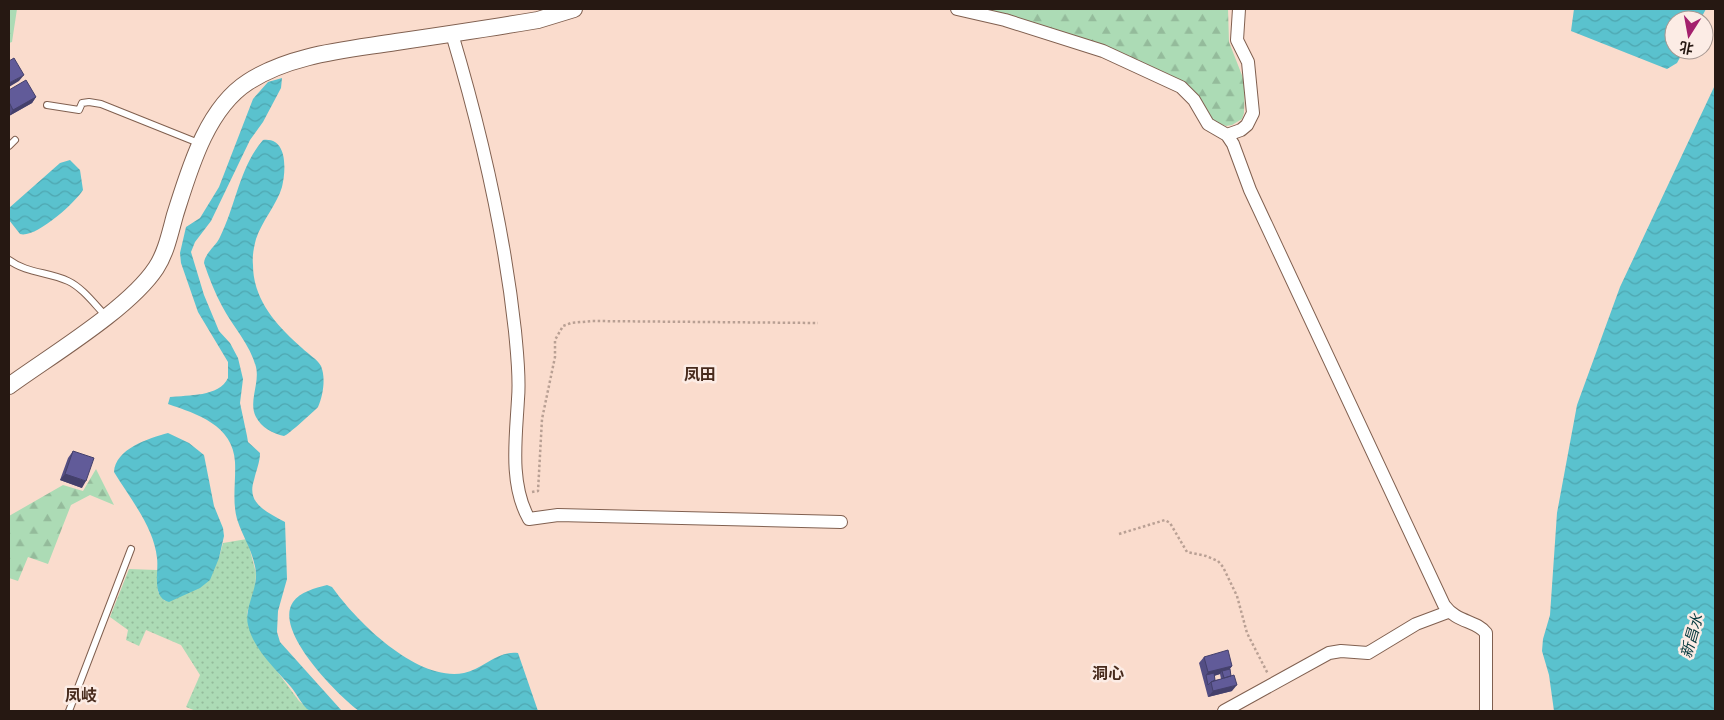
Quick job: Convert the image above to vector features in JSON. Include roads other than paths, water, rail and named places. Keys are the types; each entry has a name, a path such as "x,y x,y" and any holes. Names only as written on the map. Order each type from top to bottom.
{"street":[{"path":"9,386 106,316 143,284 160,260 184,187 216,116 236,92 248,82 274,70 332,52 538,20 574,9"},
{"path":"957,9 1068,39 1134,64 1181,87 1194,100 1208,124 1227,135 1233,144 1250,190 1448,612 1462,621 1480,628 1486,634 1486,711"},
{"path":"1227,135 1241,130 1247,125 1253,113 1248,62 1238,40 1239,9"},
{"path":"452,34 482,143 500,229 515,332 518,398 514,456 521,493 530,518 558,516 841,522"},
{"path":"1224,711 1329,653 1341,651 1368,653 1416,624 1448,612"}],"lane":[{"path":"47,106 79,110 82,103 101,104 202,144"},
{"path":"9,146 15,140"},
{"path":"9,260 35,272 57,277 75,285 106,316"},
{"path":"69,711 131,549"}],"water":[{"path":"1574,9 1706,9 1664,10 1664,60 1679,60 1667,69 1571,31"},
{"path":"282,78 281,88 263,122 250,140 211,221 195,242 191,252 204,295 219,331 230,343 238,358 243,379 240,403 248,442 260,453 252,488 253,495 265,511 285,522 287,579 278,611 277,632 280,642 342,711 311,711 307,709 255,642 247,619 255,586 256,573 253,558 237,519 234,498 235,462 233,449 221,430 212,423 168,404 170,397 202,394 218,389 228,378 228,362 198,312 181,263 180,253 186,227 200,218 219,187 253,99 268,82"},
{"name":"新昌水","path":"1715,85 1715,711 1554,711 1549,675 1542,651 1543,639 1550,615 1557,513 1577,405 1620,287"},
{"path":"263,140 271,140 281,149 284,172 280,193 256,239 253,258 257,290 268,311 284,331 319,363 323,371 324,381 318,407 284,436 268,429 256,417 253,405 257,379 256,367 246,343 219,301 204,263 206,256 218,240 225,225 248,162"},
{"path":"70,160 80,170 83,190 79,196 64,211 44,226 27,234 20,234 9,220 9,208 60,163"},
{"path":"168,433 189,443 204,455 214,506 223,528 224,536 219,558 210,580 200,588 169,602 163,599 158,590 157,558 151,535 140,513 114,472 120,457 127,451 143,441"},
{"path":"327,585 332,587 372,632 408,659 427,668 446,673 464,673 504,654 518,653 538,711 359,711 324,677 300,645 292,629 289,614 293,602 304,593"}],"district":[{"name":"凤田","path":"700,374"},
{"name":"洞心","path":"1108,673"},
{"name":"凤岐","path":"81,695"}]}
